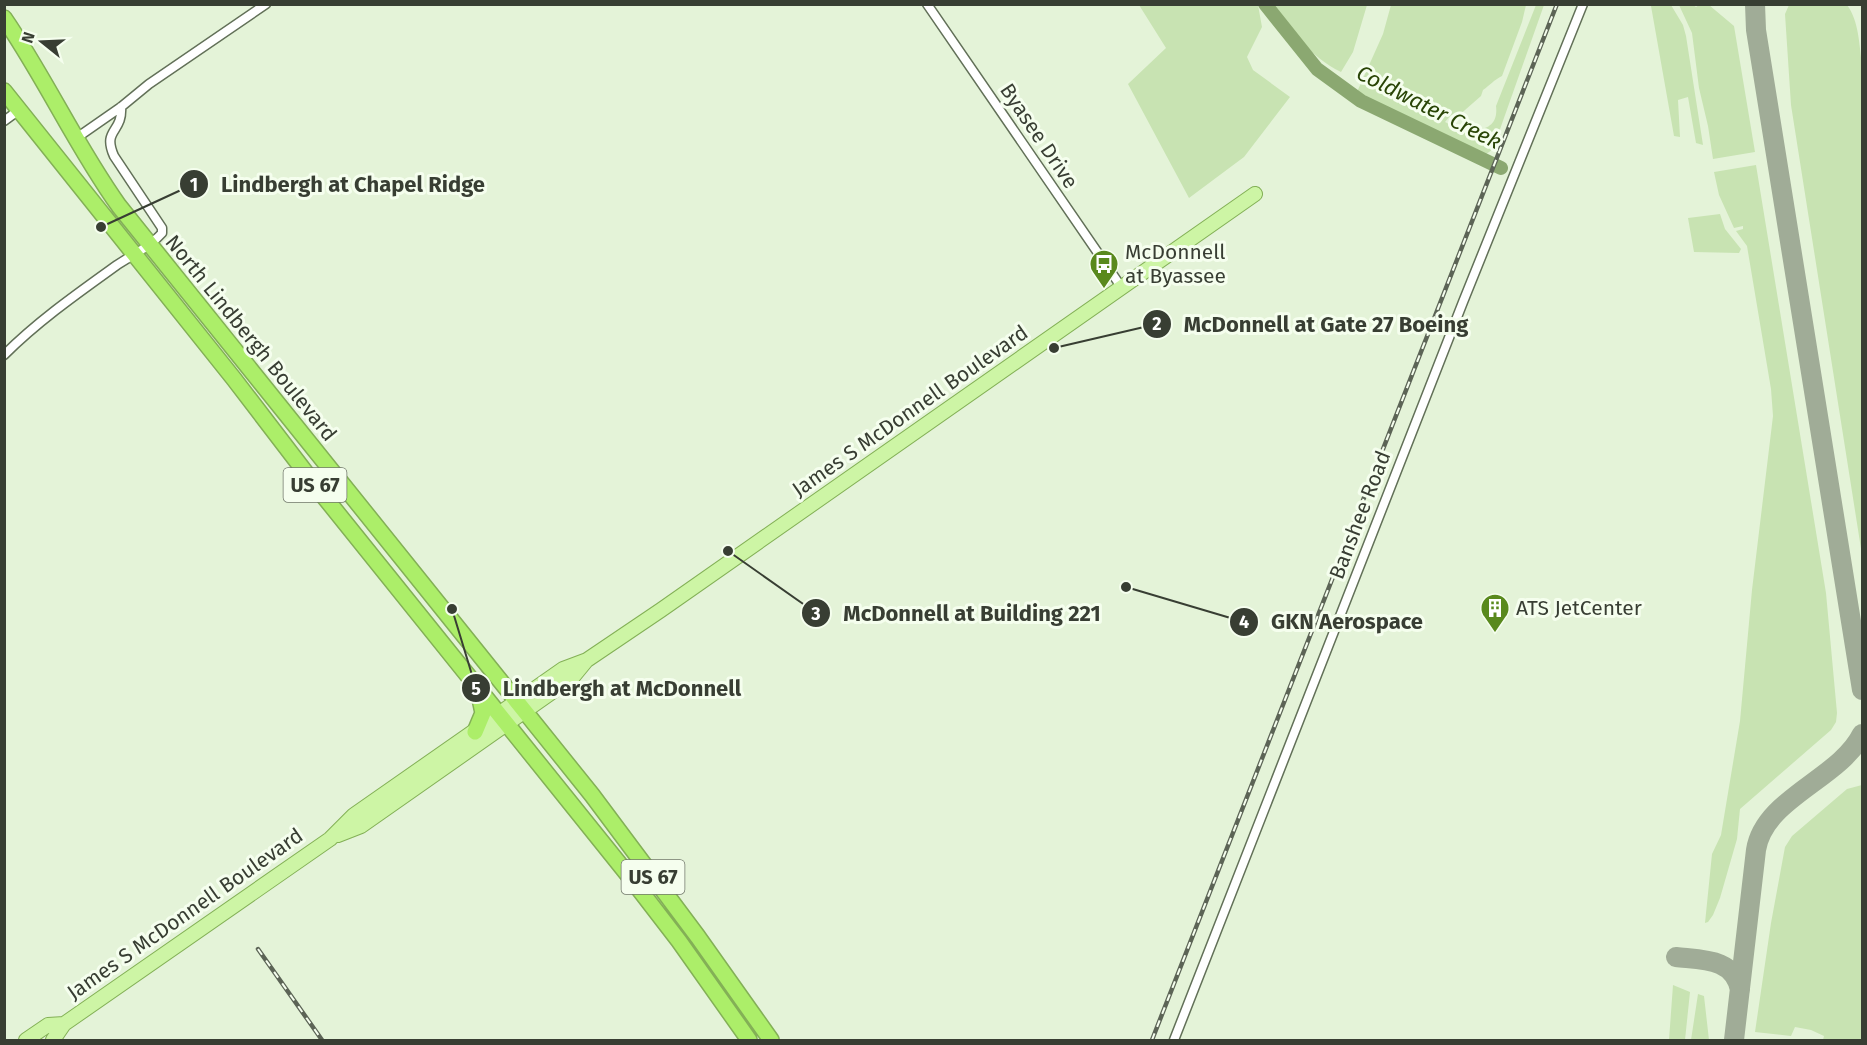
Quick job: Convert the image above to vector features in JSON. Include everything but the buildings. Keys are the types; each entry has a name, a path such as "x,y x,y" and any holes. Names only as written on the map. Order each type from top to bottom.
{"highway":[{"name":"North Lindbergh Boulevard","path":"4,18 26,51 104,185 642,862 771,1041"},
{"name":"North Lindbergh Boulevard","path":"4,91 246,393 322,494 664,921 749,1041"},
{"path":"475,732 483,713 477,688"}],"main road":[{"name":"James S McDonnell Boulevard","path":"330,838 361,826 521,707 563,669 587,660 661,610 1255,194"},
{"name":"James S McDonnell Boulevard","path":"53,1041 64,1024 330,838 354,815 475,732 503,720"},
{"name":"James S McDonnell Boulevard","path":"26,1041 48,1025 64,1024"}],"street":[{"path":"75,138 266,4"},
{"name":"Byasee Drive","path":"927,4 1122,288"},
{"name":"Banshee Road","path":"1174,1041 1463,302 1583,4"},
{"path":"4,355 29,330 162,233 162,228 109,145 109,138 122,119 121,107"},
{"path":"4,121 20,110"}],"green space":[{"path":"1139,5 1258,5 1262,27 1247,57 1253,70 1290,97 1244,157 1189,198 1128,84 1166,48"},
{"path":"1274,5 1367,5 1353,52 1341,72 1311,51"},
{"path":"1391,5 1526,5 1502,76 1483,90 1481,96 1457,117 1451,115 1445,122 1461,128 1479,129 1492,123 1496,116 1496,106 1536,5 1544,5 1493,149 1485,155 1357,92 1383,34"},
{"path":"1648,5 1671,5 1683,25 1703,145 1696,143 1688,97 1678,100 1680,137 1674,136 1651,6"},
{"path":"1679,5 1696,7 1709,5 1734,26 1755,152 1713,159 1699,88 1692,33"},
{"path":"1789,5 1847,5 1854,18 1859,41 1862,64 1862,555 1791,105 1785,14"},
{"path":"1756,165 1826,593 1837,713 1836,722 1831,730 1740,809 1737,839 1720,898 1713,915 1705,923 1712,854 1721,835 1740,721 1752,590 1773,416 1771,389 1747,246 1736,231 1743,229 1743,226 1734,228 1719,195 1714,172"},
{"path":"1720,214 1725,229 1741,249 1739,253 1694,252 1688,218"},
{"path":"1862,785 1862,1040 1823,1040 1824,1036 1811,1030 1795,1027 1791,1036 1755,1032 1785,847 1792,836 1847,789"},
{"path":"1673,985 1690,992 1685,1040 1669,1040"},
{"path":"1698,994 1704,996 1709,1040 1691,1040"}],"waterway":[{"name":"Coldwater Creek","path":"1265,4 1317,69 1361,101 1501,168"}],"taxiway":[{"path":"1755,4 1756,30 1862,690"},
{"path":"1734,1040 1756,850 1762,832 1787,802 1837,764 1862,734"},
{"path":"1676,957 1706,960 1724,966 1737,980 1740,990"}],"railway":[{"path":"1152,1040 1557,4"},
{"path":"258,949 322,1040"}],"place":[{"name":"Lindbergh at Chapel Ridge","path":"101,227"},
{"name":"McDonnell at Byassee","path":"1104,290"},
{"name":"McDonnell at Gate 27 Boeing","path":"1054,348"},
{"name":"McDonnell at Building 221","path":"728,551"},
{"name":"GKN Aerospace","path":"1126,587"},
{"name":"Lindbergh at McDonnell","path":"452,609"},
{"name":"ATS JetCenter","path":"1495,634"}]}
